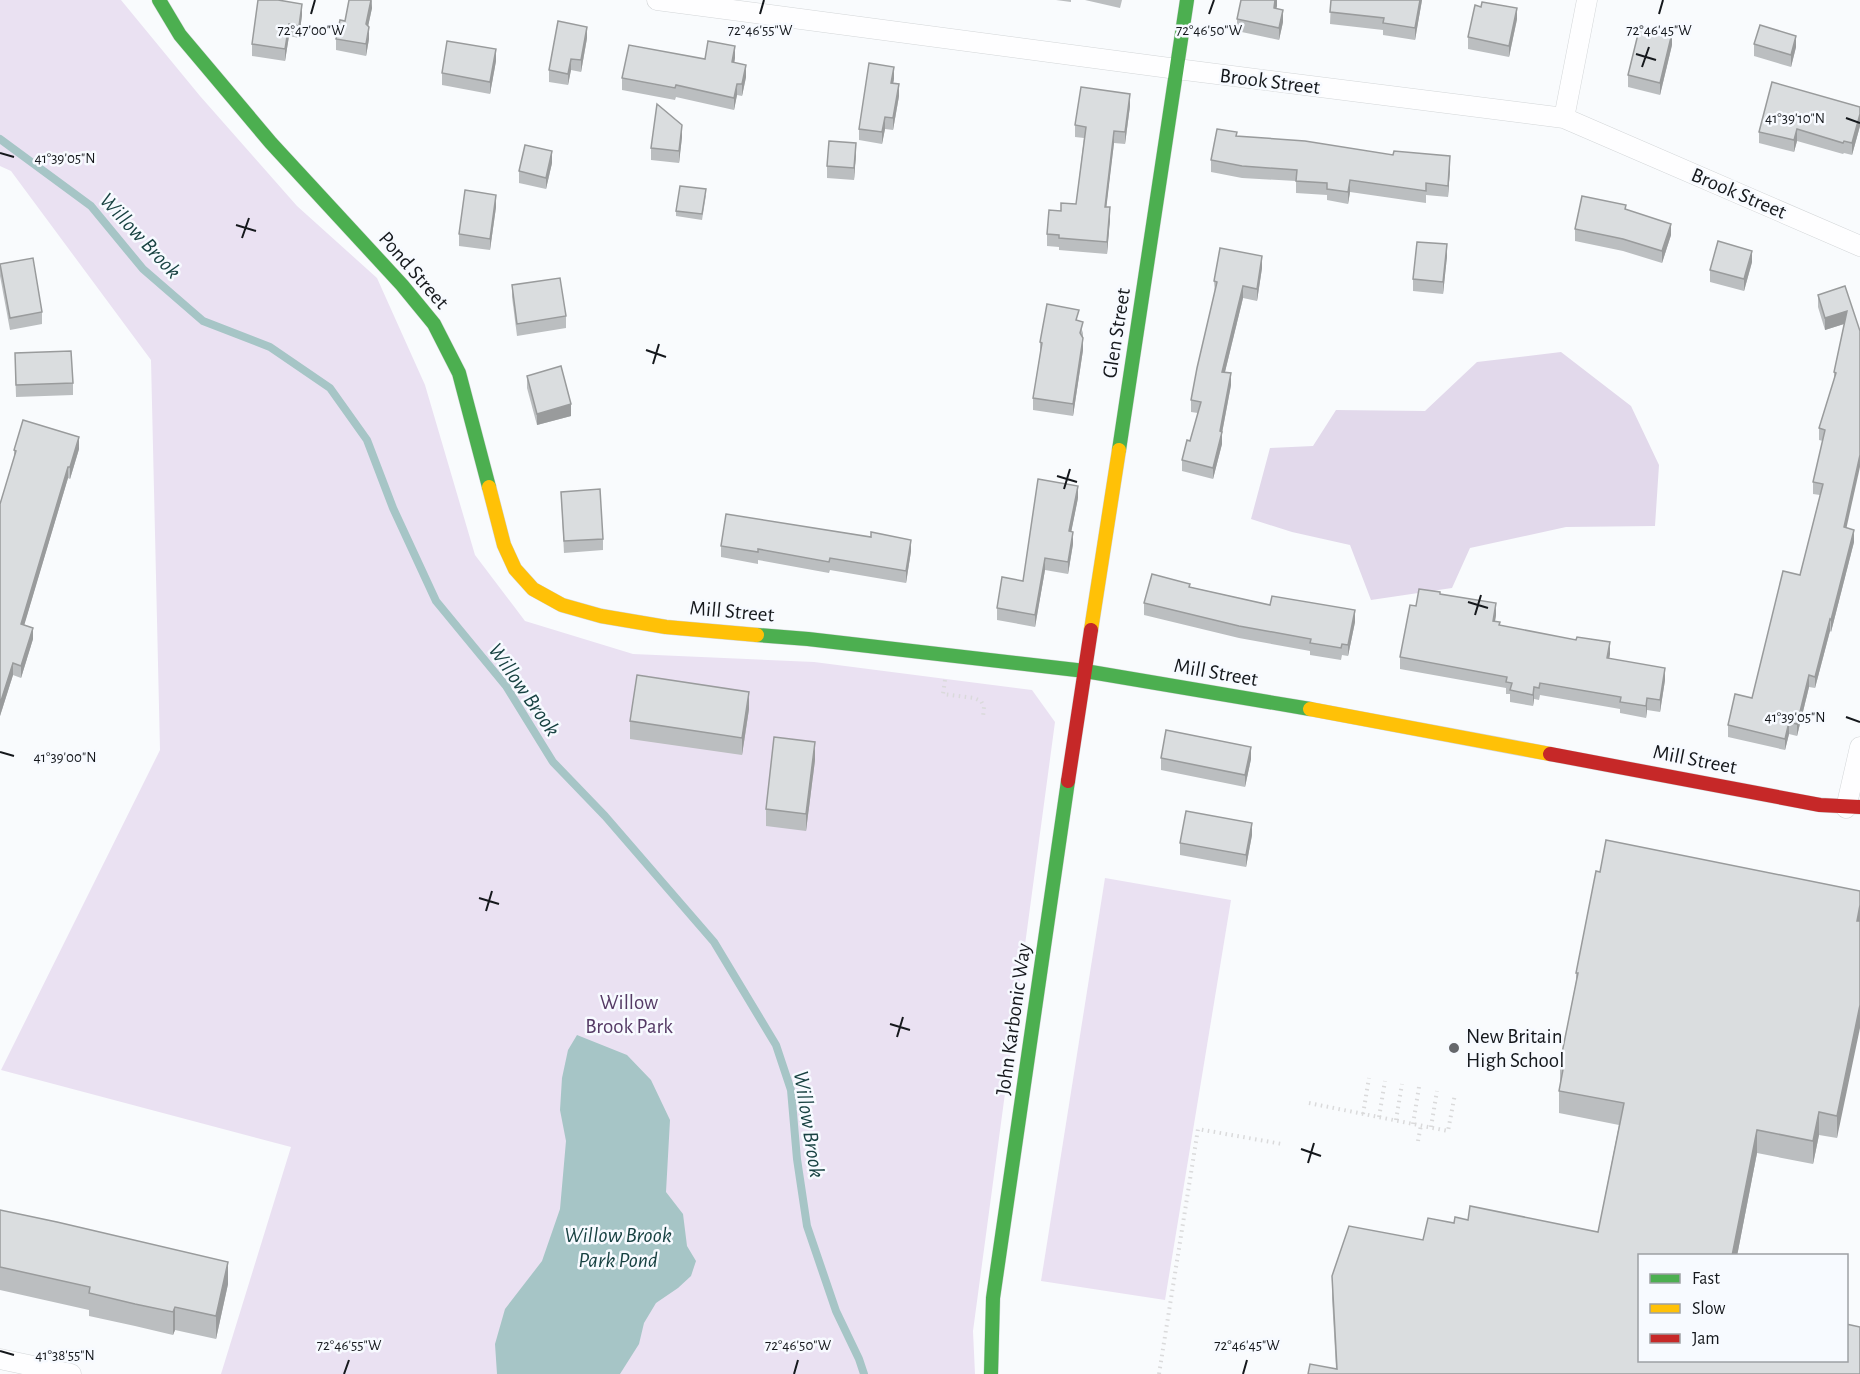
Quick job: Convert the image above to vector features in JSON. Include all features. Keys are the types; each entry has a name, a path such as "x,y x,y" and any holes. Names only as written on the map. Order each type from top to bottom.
{"street":[{"name":"Pond Street","path":"159,0 180,35 263,134 435,324 459,373 507,553 515,569 533,589 562,605"},
{"name":"Brook Street","path":"657,0 741,6 1177,69 1564,118 1860,246"},
{"name":"Glen Street","path":"1085,671 1187,0"},
{"path":"1564,118 1587,0"},
{"name":"Mill Street","path":"562,605 601,616 666,627 808,639 1085,671 1356,717 1820,805 1853,808"},
{"name":"John Karbonic Way","path":"991,1374 993,1298 1085,671"},
{"path":"1853,808 1860,747"},
{"path":"0,1359 70,1374"}],"path":[{"path":"948,656 943,694 981,701 984,707 983,717"},
{"path":"1362,1114 1369,1078"},
{"path":"1379,1117 1385,1081"},
{"path":"1396,1120 1402,1084"},
{"path":"1413,1124 1419,1087"},
{"path":"1431,1127 1437,1091"},
{"path":"1309,1103 1448,1131 1455,1094"},
{"path":"1418,1141 1421,1125"},
{"path":"1159,1374 1198,1129 1282,1144"}],"green space":[{"name":"Willow Brook Park","path":"0,0 121,0 200,96 297,206 377,278 425,385 475,555 525,621 633,654 814,662 1032,690 1055,722 973,1331 975,1374 221,1374 291,1147 1,1070 160,750 151,360 11,171 0,166"},
{"path":"1105,878 1231,900 1165,1300 1041,1281"}],"shaded area":[{"path":"1561,352 1631,406 1659,465 1655,526 1566,527 1470,548 1452,588 1371,600 1350,545 1292,532 1251,519 1270,448 1313,446 1336,410 1425,411 1477,362"}],"water":[{"name":"Willow Brook Park Pond","path":"577,1035 627,1055 651,1080 670,1120 666,1192 683,1214 687,1246 696,1261 691,1276 656,1303 644,1323 639,1344 620,1374 497,1374 495,1344 505,1309 542,1261 560,1209 566,1141 560,1110 562,1078 568,1050"}],"building":[{"path":"258,0 278,0 302,4 299,26 289,24 285,49 252,44"},
{"path":"349,0 371,0 366,24 369,27 366,44 336,39 340,20 345,21"},
{"path":"1241,0 1275,0 1274,8 1283,10 1279,28 1237,19"},
{"path":"1331,0 1420,0 1415,28 1383,23 1384,18 1330,12"},
{"path":"1482,2 1517,8 1509,46 1468,37 1475,5 1481,7"},
{"path":"558,21 587,27 581,60 571,59 568,74 549,70"},
{"path":"1760,25 1796,36 1791,55 1754,44"},
{"path":"1640,26 1672,33 1660,83 1628,75"},
{"path":"447,41 496,49 490,82 442,73"},
{"path":"708,41 735,46 732,62 746,65 742,84 737,84 734,98 676,85 675,88 622,78 629,45 705,59"},
{"path":"869,63 894,67 891,83 899,84 893,118 885,117 882,132 859,129"},
{"path":"1772,82 1860,107 1852,143 1844,141 1843,143 1797,129 1794,140 1759,132"},
{"path":"1081,87 1130,94 1125,132 1114,131 1105,207 1110,207 1107,242 1059,238 1059,235 1047,234 1049,210 1061,211 1061,203 1076,204 1086,127 1075,125"},
{"path":"657,104 682,125 679,151 651,148"},
{"path":"1217,129 1237,132 1236,136 1305,141 1393,155 1394,151 1450,156 1448,186 1426,183 1426,191 1350,180 1348,192 1327,189 1327,183 1296,181 1297,170 1242,166 1211,160"},
{"path":"829,141 856,143 854,168 827,166"},
{"path":"525,145 552,151 546,178 519,171"},
{"path":"680,186 706,189 702,214 676,211"},
{"path":"465,190 496,195 490,239 459,234"},
{"path":"1582,196 1626,205 1625,209 1671,224 1662,251 1623,239 1575,229"},
{"path":"1718,241 1752,251 1744,279 1710,270"},
{"path":"1417,242 1447,244 1443,282 1413,279"},
{"path":"1220,248 1262,256 1257,289 1243,286 1222,372 1231,373 1220,431 1222,432 1213,468 1182,460 1201,402 1191,400 1217,282 1214,281"},
{"path":"33,258 42,312 10,318 0,264"},
{"path":"560,278 566,316 517,324 512,285"},
{"path":"1845,286 1860,331 1860,455 1844,527 1854,530 1815,677 1809,675 1797,724 1789,722 1785,739 1728,725 1735,694 1752,698 1783,571 1800,575 1823,484 1813,482 1825,430 1819,428 1836,373 1834,372 1847,311 1825,318 1818,295"},
{"path":"1047,304 1079,310 1076,320 1083,322 1080,333 1083,338 1073,404 1033,398"},
{"path":"71,351 73,383 16,385 15,353"},
{"path":"561,366 571,404 537,414 527,376"},
{"path":"23,420 79,437 21,624 33,628 21,666 13,663 0,704 0,504"},
{"path":"1038,479 1078,486 1069,531 1073,532 1068,562 1045,558 1035,615 997,608 1002,577 1023,581"},
{"path":"600,489 603,539 564,541 561,492"},
{"path":"726,514 871,537 871,532 911,540 906,571 830,558 829,562 758,549 758,552 721,546"},
{"path":"1152,574 1190,584 1189,587 1270,605 1272,596 1355,610 1348,645 1342,644 1341,648 1310,643 1311,639 1239,626 1144,603"},
{"path":"1419,589 1496,603 1493,621 1500,622 1499,625 1576,640 1577,637 1610,642 1607,658 1665,668 1660,700 1647,698 1646,706 1620,702 1621,697 1540,683 1539,688 1534,687 1533,695 1510,690 1512,683 1506,682 1507,677 1400,657 1410,605 1416,606"},
{"path":"637,675 749,692 742,738 630,721"},
{"path":"1166,730 1251,747 1245,775 1161,758"},
{"path":"774,737 815,742 806,814 766,809"},
{"path":"1186,811 1252,823 1246,855 1180,843"},
{"path":"1606,840 1860,891 1857,921 1860,921 1860,1005 1837,1116 1819,1112 1813,1141 1757,1130 1732,1254 1638,1254 1638,1362 1848,1362 1848,1324 1860,1327 1860,1374 1308,1374 1310,1364 1337,1369 1332,1276 1349,1226 1423,1240 1428,1218 1454,1223 1455,1217 1468,1220 1470,1206 1598,1232 1624,1103 1559,1091 1564,1064 1560,1063 1578,973 1576,973 1596,871 1600,872"},
{"path":"0,1210 228,1262 216,1316 175,1307 173,1312 135,1304 89,1293 90,1287 0,1267"}],"waterway":[{"name":"Willow Brook","path":"0,139 91,206 143,269 203,321 270,347 330,388 367,440 393,508 436,601 506,686 553,762 605,816 714,942 776,1045 791,1090 797,1159 807,1226 836,1311 864,1374"}],"traffic: fast":[{"path":"159,0 180,35 271,143 402,285 434,324 459,373 489,487"},
{"path":"1119,450 1187,0"},
{"path":"757,635 1085,671 1310,709"},
{"path":"991,1374 993,1298 1068,781"}],"traffic: slow":[{"path":"1091,630 1119,450"},
{"path":"489,487 504,545 515,569 533,589 562,605 601,616 666,627 757,635"},
{"path":"1310,709 1550,754"}],"traffic: jam":[{"path":"1068,781 1091,630"},
{"path":"1550,754 1820,805 1860,807"}],"place":[{"name":"New Britain High School","path":"1454,1048"}]}
